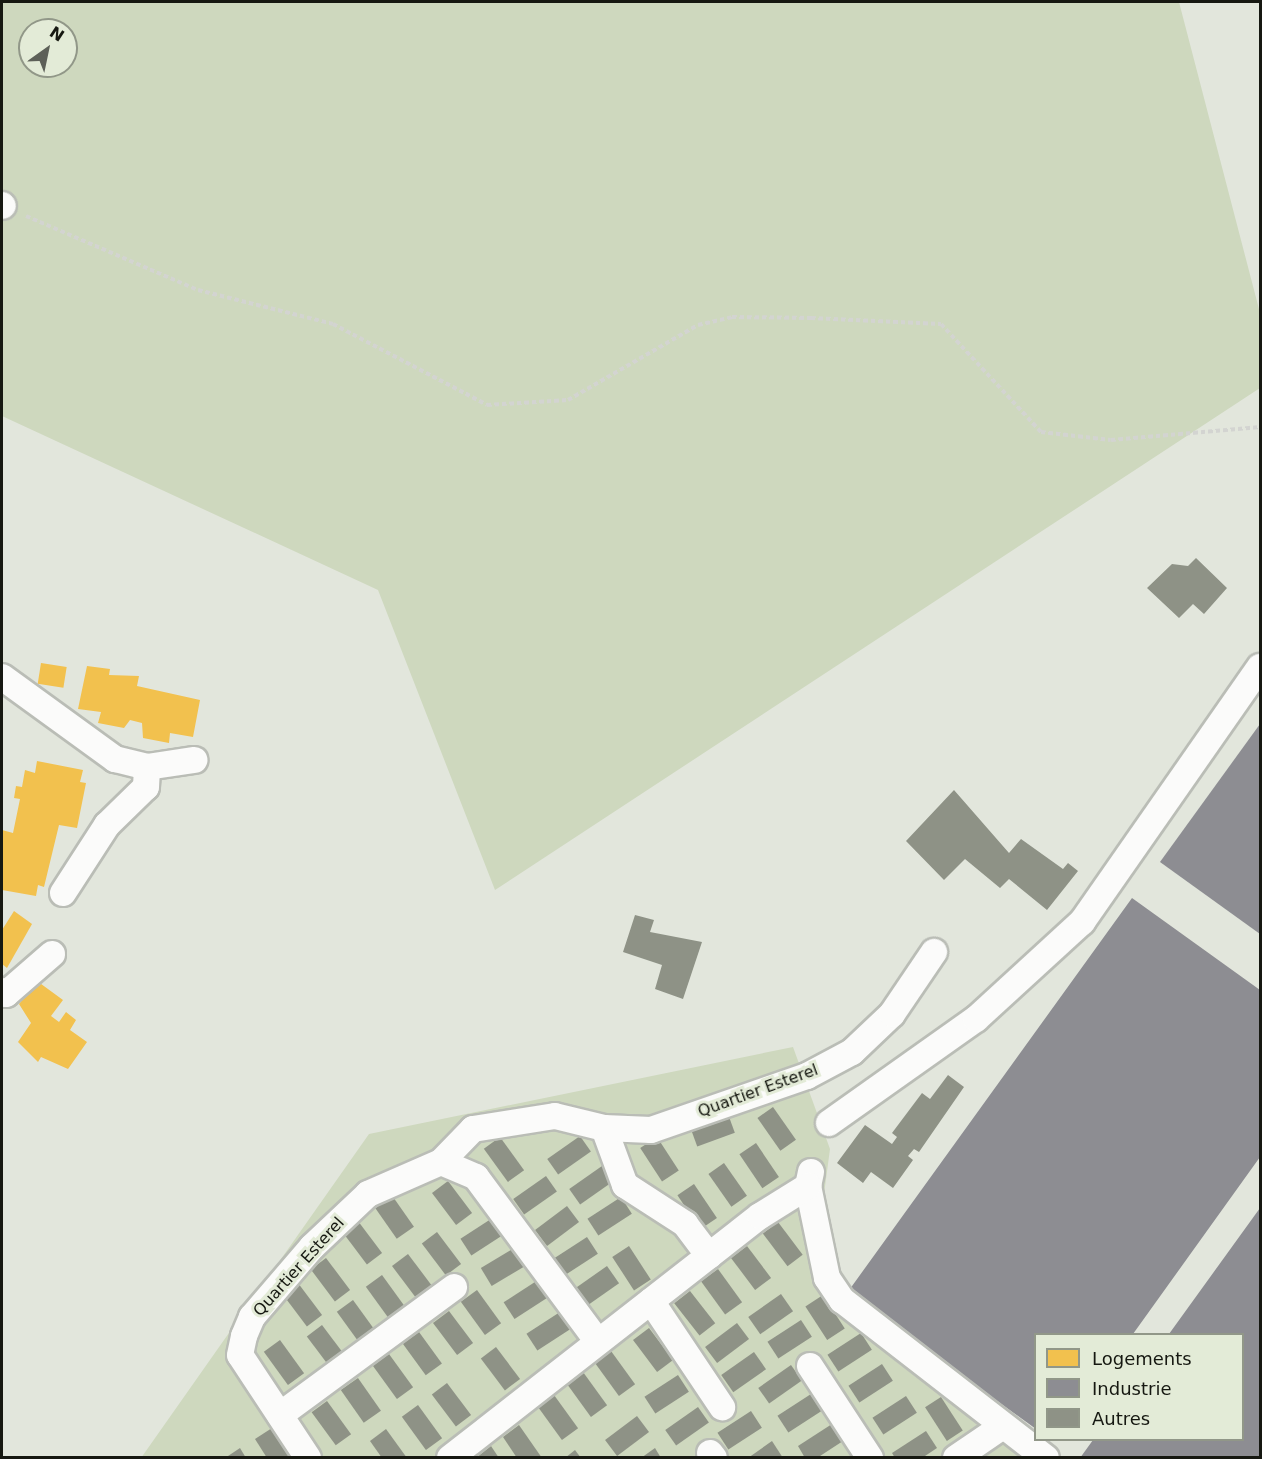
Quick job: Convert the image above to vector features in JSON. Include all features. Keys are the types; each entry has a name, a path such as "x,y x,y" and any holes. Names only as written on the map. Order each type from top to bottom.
{"street":[{"path":"829,1123 976,1019 1082,922 1260,667"},
{"path":"4,685 115,759 147,767 194,760"},
{"path":"63,893 107,825 146,787 147,767"},
{"name":"Quartier Esterel","path":"308,1458 240,1355 252,1317 320,1240 368,1194 441,1162 473,1129 520,1119 555,1116 604,1128 651,1130 807,1076 852,1052 892,1014 934,952"},
{"path":"2,991 6,994 52,954"},
{"path":"604,1128 625,1185 685,1224 709,1256"},
{"path":"441,1162 476,1177 598,1342"},
{"path":"450,1458 810,1178 827,1278 842,1300 1000,1428 1046,1458"},
{"path":"280,1415 454,1287"},
{"path":"651,1301 722,1407"},
{"path":"810,1366 870,1458"},
{"path":"956,1458 1000,1428"}],"path":[{"path":"2,206 198,290 333,324 488,405 568,400 699,325 732,317 811,318 941,324 1041,432 1111,440 1260,427"}],"green space":[{"path":"2,2 1179,2 1260,313 1260,388 495,890 378,590 2,416"},
{"path":"793,1047 830,1149 813,1276 899,1364 1033,1457 141,1458 369,1134"}],"building: Logements":[{"path":"41,663 67,667 63,688 38,684"},
{"path":"87,666 110,669 109,675 139,676 137,686 200,700 193,737 170,733 169,743 143,738 142,723 130,720 124,728 98,723 101,712 78,709"},
{"path":"37,761 83,770 80,782 86,783 77,828 59,825 44,887 38,885 36,896 2,890 2,830 13,833 20,799 14,798 16,786 22,787 25,770 35,773"},
{"path":"14,911 32,924 7,968 2,964 2,930"},
{"path":"37,981 63,1000 51,1016 59,1022 66,1012 76,1020 70,1030 87,1042 68,1069 41,1057 38,1062 18,1042 31,1023 19,1004"}],"building: Industrie":[{"path":"1260,724 1260,934 1160,862"},
{"path":"1132,898 1260,990 1260,1157 1134,1333 1034,1333 1034,1428 847,1293"},
{"path":"1260,1208 1260,1458 1080,1458 1092,1441 1244,1441 1244,1333 1170,1333"}],"building: Autres":[{"path":"1196,558 1227,588 1204,614 1193,604 1179,618 1147,588 1172,564 1188,566"},
{"path":"954,790 1009,853 1021,839 1063,869 1068,863 1078,871 1047,910 1009,879 1000,888 965,859 944,880 906,841"},
{"path":"635,915 654,920 650,932 702,942 683,999 655,989 662,965 623,952"},
{"path":"948,1075 964,1087 919,1152 914,1149 908,1156 913,1160 893,1188 871,1172 863,1183 837,1163 865,1125 892,1144 897,1137 892,1133 922,1093 930,1099"},
{"path":"773,1107 796,1140 780,1151 757,1118"},
{"path":"728,1114 735,1133 697,1146 690,1128"},
{"path":"580,1136 591,1152 558,1175 547,1159"},
{"path":"500,1137 524,1170 508,1182 484,1149"},
{"path":"657,1137 679,1171 662,1181 640,1148"},
{"path":"756,1143 779,1177 762,1188 739,1154"},
{"path":"724,1163 747,1196 731,1207 708,1174"},
{"path":"602,1166 613,1182 580,1205 569,1189"},
{"path":"546,1176 557,1192 524,1215 513,1199"},
{"path":"448,1181 472,1213 456,1225 432,1193"},
{"path":"694,1184 717,1218 700,1229 677,1195"},
{"path":"391,1194 414,1227 397,1239 374,1206"},
{"path":"621,1197 632,1214 598,1236 587,1219"},
{"path":"567,1206 579,1222 547,1246 535,1230"},
{"path":"494,1217 505,1234 471,1256 460,1239"},
{"path":"358,1221 382,1253 367,1264 343,1232"},
{"path":"778,1222 803,1255 788,1266 763,1233"},
{"path":"437,1232 461,1264 446,1275 422,1243"},
{"path":"587,1237 598,1254 564,1276 553,1259"},
{"path":"629,1246 651,1280 634,1290 612,1257"},
{"path":"747,1246 771,1278 755,1290 731,1258"},
{"path":"516,1247 527,1265 492,1286 481,1268"},
{"path":"408,1254 432,1286 416,1298 392,1266"},
{"path":"326,1258 350,1290 335,1301 311,1269"},
{"path":"607,1266 619,1283 586,1306 574,1289"},
{"path":"718,1269 742,1302 725,1315 701,1281"},
{"path":"382,1275 406,1308 390,1320 366,1287"},
{"path":"538,1280 549,1297 515,1319 504,1302"},
{"path":"298,1283 322,1315 307,1326 283,1294"},
{"path":"477,1290 501,1323 485,1335 461,1302"},
{"path":"690,1291 715,1323 699,1336 674,1303"},
{"path":"781,1294 793,1311 760,1334 748,1317"},
{"path":"823,1295 845,1329 827,1340 805,1306"},
{"path":"353,1300 377,1333 361,1345 337,1312"},
{"path":"449,1311 473,1343 457,1355 433,1323"},
{"path":"560,1312 571,1329 537,1351 526,1334"},
{"path":"801,1320 812,1337 778,1359 767,1342"},
{"path":"737,1323 749,1339 717,1363 705,1347"},
{"path":"322,1325 346,1357 331,1368 307,1336"},
{"path":"649,1328 673,1360 657,1372 633,1340"},
{"path":"419,1332 442,1364 426,1375 403,1344"},
{"path":"861,1333 872,1350 838,1372 827,1355"},
{"path":"280,1340 304,1373 288,1385 264,1352"},
{"path":"496,1347 520,1379 505,1390 481,1358"},
{"path":"611,1351 635,1384 619,1396 595,1363"},
{"path":"754,1352 766,1369 733,1392 721,1375"},
{"path":"389,1354 413,1387 397,1399 373,1366"},
{"path":"882,1364 893,1381 859,1403 848,1386"},
{"path":"791,1365 802,1381 769,1404 758,1388"},
{"path":"583,1372 607,1405 591,1417 567,1384"},
{"path":"678,1375 689,1392 655,1414 644,1397"},
{"path":"358,1378 381,1411 364,1423 341,1390"},
{"path":"447,1383 471,1415 456,1426 432,1394"},
{"path":"811,1394 822,1411 788,1433 777,1416"},
{"path":"554,1395 578,1428 562,1440 538,1407"},
{"path":"906,1396 917,1413 883,1435 872,1418"},
{"path":"941,1397 963,1431 947,1441 925,1407"},
{"path":"327,1401 351,1434 336,1445 312,1412"},
{"path":"418,1405 442,1438 426,1450 402,1417"},
{"path":"698,1407 709,1423 676,1446 665,1430"},
{"path":"751,1411 762,1428 728,1450 717,1433"},
{"path":"637,1416 649,1432 617,1456 605,1440"},
{"path":"832,1424 843,1441 817,1458 805,1458 798,1446"},
{"path":"519,1425 542,1458 517,1458 503,1437"},
{"path":"272,1428 291,1458 267,1458 255,1439"},
{"path":"386,1429 407,1458 382,1458 370,1441"},
{"path":"926,1431 937,1448 922,1458 895,1458 892,1453"},
{"path":"772,1441 783,1458 748,1458"},
{"path":"491,1446 499,1458 476,1458"},
{"path":"240,1448 246,1458 225,1458"},
{"path":"655,1448 661,1458 641,1458"},
{"path":"575,1450 581,1458 565,1458"}]}
